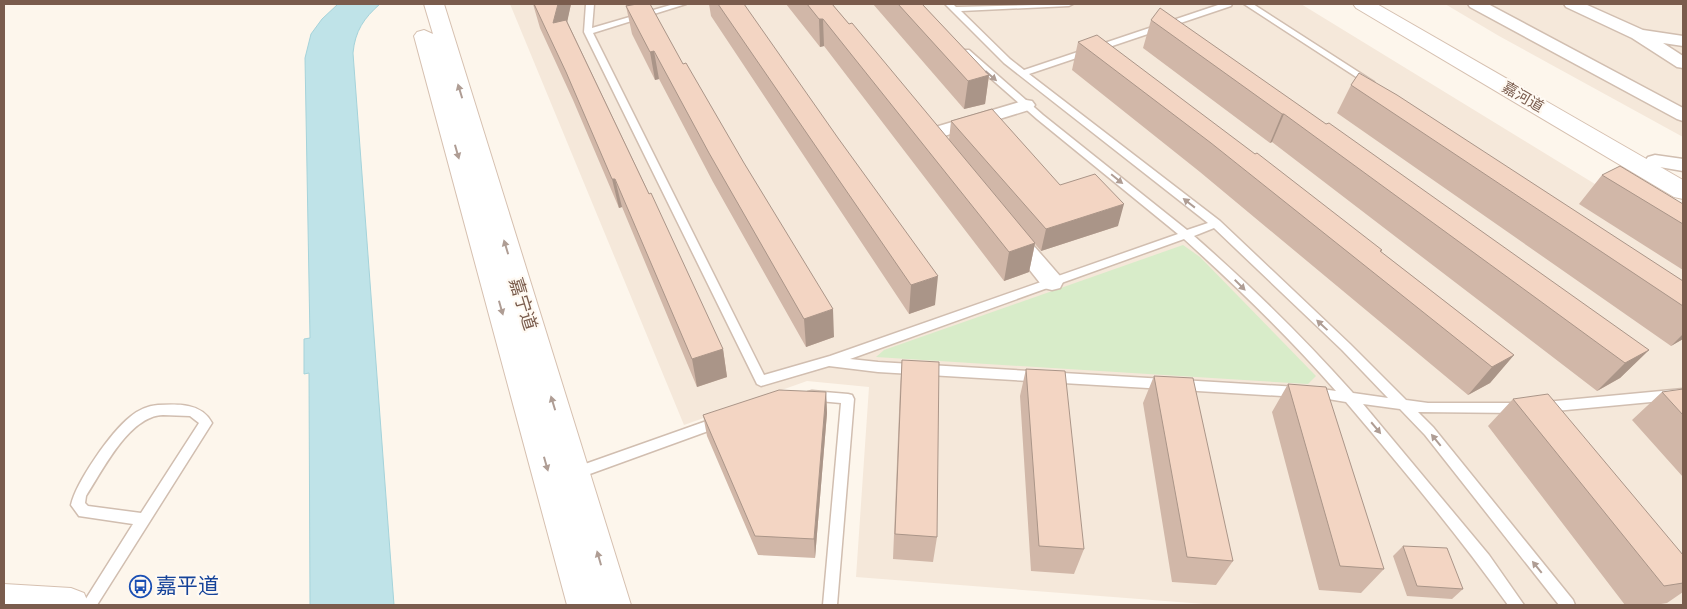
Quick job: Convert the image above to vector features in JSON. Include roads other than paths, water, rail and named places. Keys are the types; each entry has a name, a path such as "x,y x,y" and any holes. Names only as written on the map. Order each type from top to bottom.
{"main road":[{"name":"嘉宁道","path":"414,4 585,605"},
{"name":"嘉宁道","path":"434,4 613,605"},
{"name":"嘉河道","path":"1363,4 1683,191"},
{"name":"嘉河道","path":"1383,4 1683,177"},
{"path":"4,600 71,605"}],"street":[{"path":"1476,4 1683,115"},
{"path":"1572,4 1638,34 1683,63"},
{"path":"1638,34 1683,41"},
{"path":"954,164 929,135 1026,105"},
{"path":"1655,161 1683,165"},
{"path":"1003,223 1052,282"}],"lane":[{"path":"590,4 588,32 761,381 829,361 1216,224"},
{"path":"588,32 682,4"},
{"path":"952,6 1069,4"},
{"path":"1023,73 1228,4"},
{"path":"1248,4 1382,90"},
{"path":"952,6 1023,73 1216,224 1404,405 1429,431 1568,605"},
{"path":"958,44 978,64 1026,105 1186,235 1235,280 1317,361 1484,560 1517,605"},
{"path":"829,361 878,367 1308,393 1428,408 1532,408 1683,394"},
{"path":"800,396 848,399 830,605"},
{"path":"89,605 206,423 199,414 187,410 157,409 143,414 129,424 80,494 78,505 84,512 144,519"},
{"path":"574,474 728,418"}],"water":[{"path":"338,4 380,4 369,14 361,26 353,53 394,605 310,605 309,373 304,374 304,339 310,338 305,58 311,34 322,19"}],"place":[{"name":"嘉平道","path":"140,586"}]}
